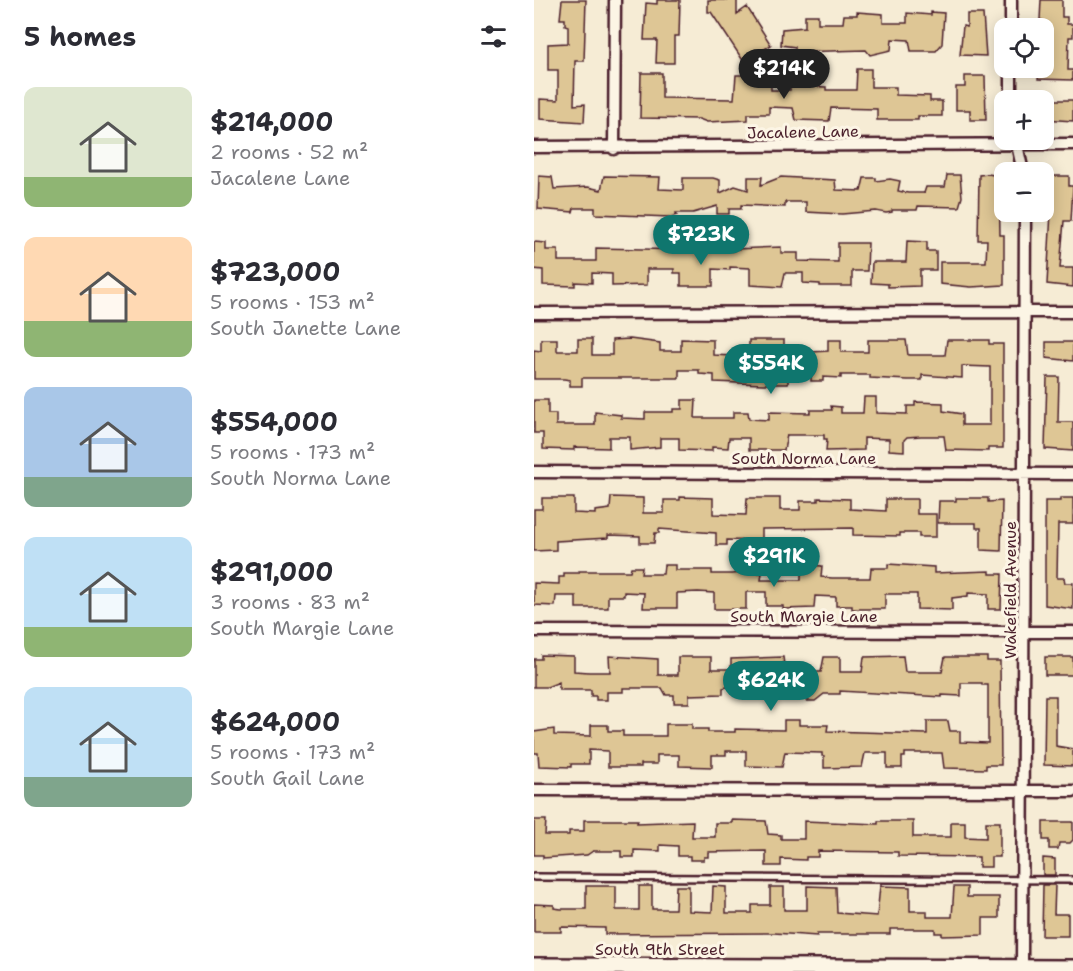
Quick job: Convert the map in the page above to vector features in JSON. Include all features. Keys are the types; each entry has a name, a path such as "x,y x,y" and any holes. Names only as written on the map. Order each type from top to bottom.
{"street":[{"path":"615,0 615,149"},
{"path":"1011,0 1011,18"},
{"name":"Jacalene Lane","path":"534,147 615,149 994,142"},
{"name":"Jacalene Lane","path":"1054,143 1073,144"},
{"name":"Wakefield Avenue","path":"1022,968 1025,222"},
{"path":"534,313 1073,312"},
{"name":"South Norma Lane","path":"534,472 1073,474"},
{"name":"South Margie Lane","path":"534,630 1073,633"},
{"path":"534,790 1073,791"},
{"name":"South 9th Street","path":"539,968 973,970 1073,968"}],"lane":[{"path":"534,877 1073,880"}],"building":[{"path":"562,0 586,0 584,61 575,61 574,105 585,104 584,122 540,119 540,99 558,100 558,70 548,70 548,44 568,43 568,26 565,25 565,19 560,19"},
{"path":"657,0 680,0 679,36 674,36 674,63 656,63 657,40 644,40 646,3 657,4"},
{"path":"708,0 737,0 737,14 747,7 771,45 744,62 711,12 708,12"},
{"path":"1041,0 1062,0 1062,17 1067,17 1067,24 1073,24 1073,37 1069,37 1068,70 1073,70 1073,80 1038,79 1054,78 1054,18 1040,18"},
{"path":"857,12 883,14 883,23 907,23 907,13 931,15 931,12 944,13 942,44 936,51 911,51 909,40 892,39 891,50 870,55 866,50 795,52 795,47 781,45 782,29 805,27 805,15 818,15 818,23 843,23 844,15 857,15"},
{"path":"967,14 983,14 986,56 960,55 963,26 967,27"},
{"path":"746,65 771,66 771,90 790,90 790,82 801,81 803,86 826,87 826,90 856,90 857,69 871,69 871,87 896,87 896,95 930,96 930,101 942,101 942,116 918,116 918,120 877,120 877,109 831,108 829,121 796,120 793,108 769,107 769,114 748,114 748,120 707,122 699,119 640,118 641,73 662,73 662,98 734,99 736,75 752,75"},
{"path":"965,76 985,76 986,120 970,120 970,110 956,110 956,87 965,87"},
{"path":"1054,100 1073,100 1073,121 1054,120"},
{"path":"947,175 960,175 962,197 959,207 918,206 917,210 842,214 806,212 806,202 785,202 785,207 741,205 741,209 729,209 729,214 717,214 717,206 693,213 676,213 677,215 670,217 595,214 595,208 574,208 573,212 538,209 539,176 552,177 554,189 588,187 601,190 604,176 660,177 659,189 683,190 683,178 713,178 720,180 720,193 735,186 748,190 748,177 762,177 761,185 781,177 835,180 836,190 861,191 864,178 876,178 876,181 890,179 900,181 898,191 924,193 926,187 945,187"},
{"path":"979,175 994,175 994,222 1000,222 1000,235 1004,235 1004,285 971,287 940,284 940,262 986,262 987,240 978,240"},
{"path":"1054,176 1069,176 1069,186 1073,186 1071,221 1064,221 1060,268 1073,268 1073,287 1047,284 1050,222 1054,222"},
{"path":"907,241 927,242 927,251 936,251 936,270 920,270 920,286 888,287 888,284 871,283 872,262 906,262"},
{"path":"534,242 546,243 546,250 558,250 558,261 596,261 596,248 734,251 734,249 781,247 781,253 798,253 798,261 838,262 838,243 868,243 867,271 852,271 852,286 820,286 820,284 803,283 803,273 785,273 782,287 750,285 750,268 730,267 730,270 713,269 713,286 681,286 681,273 674,273 674,269 647,269 647,285 612,286 612,274 592,273 592,283 575,282 575,286 543,285 543,270 534,269"},
{"path":"541,339 557,339 557,351 578,351 578,339 592,339 592,355 612,355 612,340 630,339 660,343 660,351 681,351 681,339 713,340 713,355 734,356 749,356 749,340 784,340 784,352 811,352 828,351 828,340 841,340 841,352 868,352 868,340 906,340 908,355 945,355 947,340 989,340 989,344 1003,344 1003,448 988,448 988,451 946,450 944,436 921,436 907,437 904,440 904,451 889,450 889,439 864,438 864,450 826,451 827,439 824,439 824,435 787,435 784,450 749,450 749,438 729,438 728,448 712,447 712,451 679,450 679,438 660,438 660,447 630,450 630,437 609,437 609,448 543,449 543,433 534,433 534,400 548,400 548,414 556,414 556,425 595,425 595,412 621,415 621,418 645,419 645,412 673,412 673,409 682,409 682,400 696,400 695,418 733,418 733,412 748,412 749,419 769,420 769,412 810,413 810,410 832,410 831,406 841,407 841,413 863,413 864,397 876,397 876,413 907,414 907,406 915,406 915,402 943,403 943,411 962,414 962,425 990,425 990,367 962,366 962,378 922,375 922,380 841,375 841,378 823,377 823,381 811,381 811,375 788,374 788,384 714,382 714,375 699,374 699,370 679,370 679,378 582,378 582,386 570,386 570,380 534,379 534,350 541,351"},
{"path":"1046,342 1073,342 1073,361 1046,358"},
{"path":"1047,377 1059,377 1058,422 1073,422 1073,451 1045,449"},
{"path":"611,497 643,498 643,513 664,513 664,500 680,500 680,497 713,498 713,514 746,515 747,498 780,498 780,510 800,510 800,501 818,501 818,498 850,499 850,509 886,511 886,499 917,499 917,514 936,514 936,537 919,537 919,533 900,533 900,536 853,535 853,528 762,529 762,541 727,540 727,545 716,545 716,533 659,529 659,533 655,533 654,543 640,543 640,536 608,535 608,538 556,541 556,550 534,551 534,509 542,509 542,498 574,498 574,513 595,514 595,511 610,509"},
{"path":"956,498 988,498 988,502 1002,501 1001,551 981,550 981,528 976,528 976,523 938,523 939,501 956,501"},
{"path":"1060,498 1073,498 1073,524 1058,524 1057,578 1064,578 1065,583 1073,583 1073,609 1045,605 1045,501 1060,501"},
{"path":"740,564 758,564 757,573 762,573 761,580 801,580 801,572 810,572 810,565 822,566 821,577 832,578 870,578 871,568 888,568 888,564 934,567 934,573 990,571 990,574 1002,574 1001,609 988,609 988,594 968,593 968,596 952,598 952,610 917,609 917,594 885,594 885,609 852,609 852,606 836,606 836,597 815,596 814,608 783,609 783,606 766,606 766,592 746,592 746,609 714,609 714,593 698,592 677,593 677,608 643,608 644,593 624,592 624,596 608,596 608,608 576,608 576,596 556,596 555,606 534,605 534,583 559,584 559,577 564,577 564,573 630,571 631,567 642,567 641,574 663,574 664,565 675,565 675,570 712,570 712,574 732,574 740,573"},
{"path":"541,655 574,656 574,671 589,672 610,672 609,656 658,659 658,675 678,675 678,657 711,657 711,669 731,669 731,659 783,657 785,672 821,672 824,657 840,657 840,672 862,672 864,657 903,656 905,672 942,672 945,657 987,657 987,661 1000,661 1001,765 986,765 986,769 944,768 942,753 905,753 905,757 902,757 902,768 887,768 887,753 865,753 862,767 824,768 822,753 785,752 782,767 746,766 746,751 726,751 726,755 712,755 712,767 679,766 679,755 657,755 657,764 641,764 641,767 608,767 608,751 589,750 589,764 571,764 571,767 539,766 538,753 534,753 534,732 554,729 554,735 591,736 591,725 608,725 608,731 623,731 623,736 666,736 666,724 692,724 692,729 708,729 708,732 735,732 735,729 784,730 784,720 799,720 799,725 828,725 827,731 927,734 927,721 948,721 950,731 960,731 960,742 988,743 988,685 982,685 982,683 961,683 961,696 942,695 942,697 840,691 840,694 824,694 815,701 807,701 807,694 768,694 768,687 727,687 723,688 723,694 689,695 689,703 674,703 674,695 666,695 662,688 623,688 623,692 607,692 607,700 596,700 596,696 591,696 591,690 559,690 559,682 547,687 534,687 534,659 541,659"},
{"path":"1045,657 1073,657 1073,675 1045,675"},
{"path":"1045,696 1056,696 1056,746 1073,749 1073,766 1044,765"},
{"path":"534,820 546,820 545,835 569,835 569,831 584,831 584,820 638,820 637,823 693,821 692,837 715,837 715,823 732,823 732,820 766,821 768,834 781,835 781,839 804,839 804,821 878,824 878,821 913,821 913,837 951,837 951,822 965,822 965,837 986,838 986,822 1000,822 1000,857 991,857 991,867 979,867 979,857 898,856 898,852 818,851 818,857 806,857 806,860 781,859 781,866 766,866 766,851 708,852 708,857 704,857 704,860 690,860 690,856 678,856 678,846 660,845 660,851 634,850 634,857 621,857 621,851 593,851 587,855 543,858 543,855 534,855"},
{"path":"1043,822 1073,822 1073,840 1070,843 1059,843 1058,849 1049,849 1049,840 1043,840"},
{"path":"1043,858 1055,859 1055,875 1043,875"},
{"path":"1043,885 1055,885 1054,914 1068,914 1068,936 1042,936"},
{"path":"586,886 616,886 616,910 639,910 639,886 652,886 652,909 675,909 676,886 689,886 689,911 712,912 713,886 726,887 726,913 752,913 752,905 770,905 770,887 784,887 784,910 807,910 807,886 836,887 837,913 877,916 880,886 910,887 910,911 927,911 927,917 952,917 954,887 967,887 967,897 999,897 999,918 983,918 983,935 942,936 942,933 935,933 935,929 890,929 890,934 817,934 817,936 774,933 605,934 605,928 561,927 561,932 534,932 534,904 554,905 554,908 561,909 586,909"}]}
